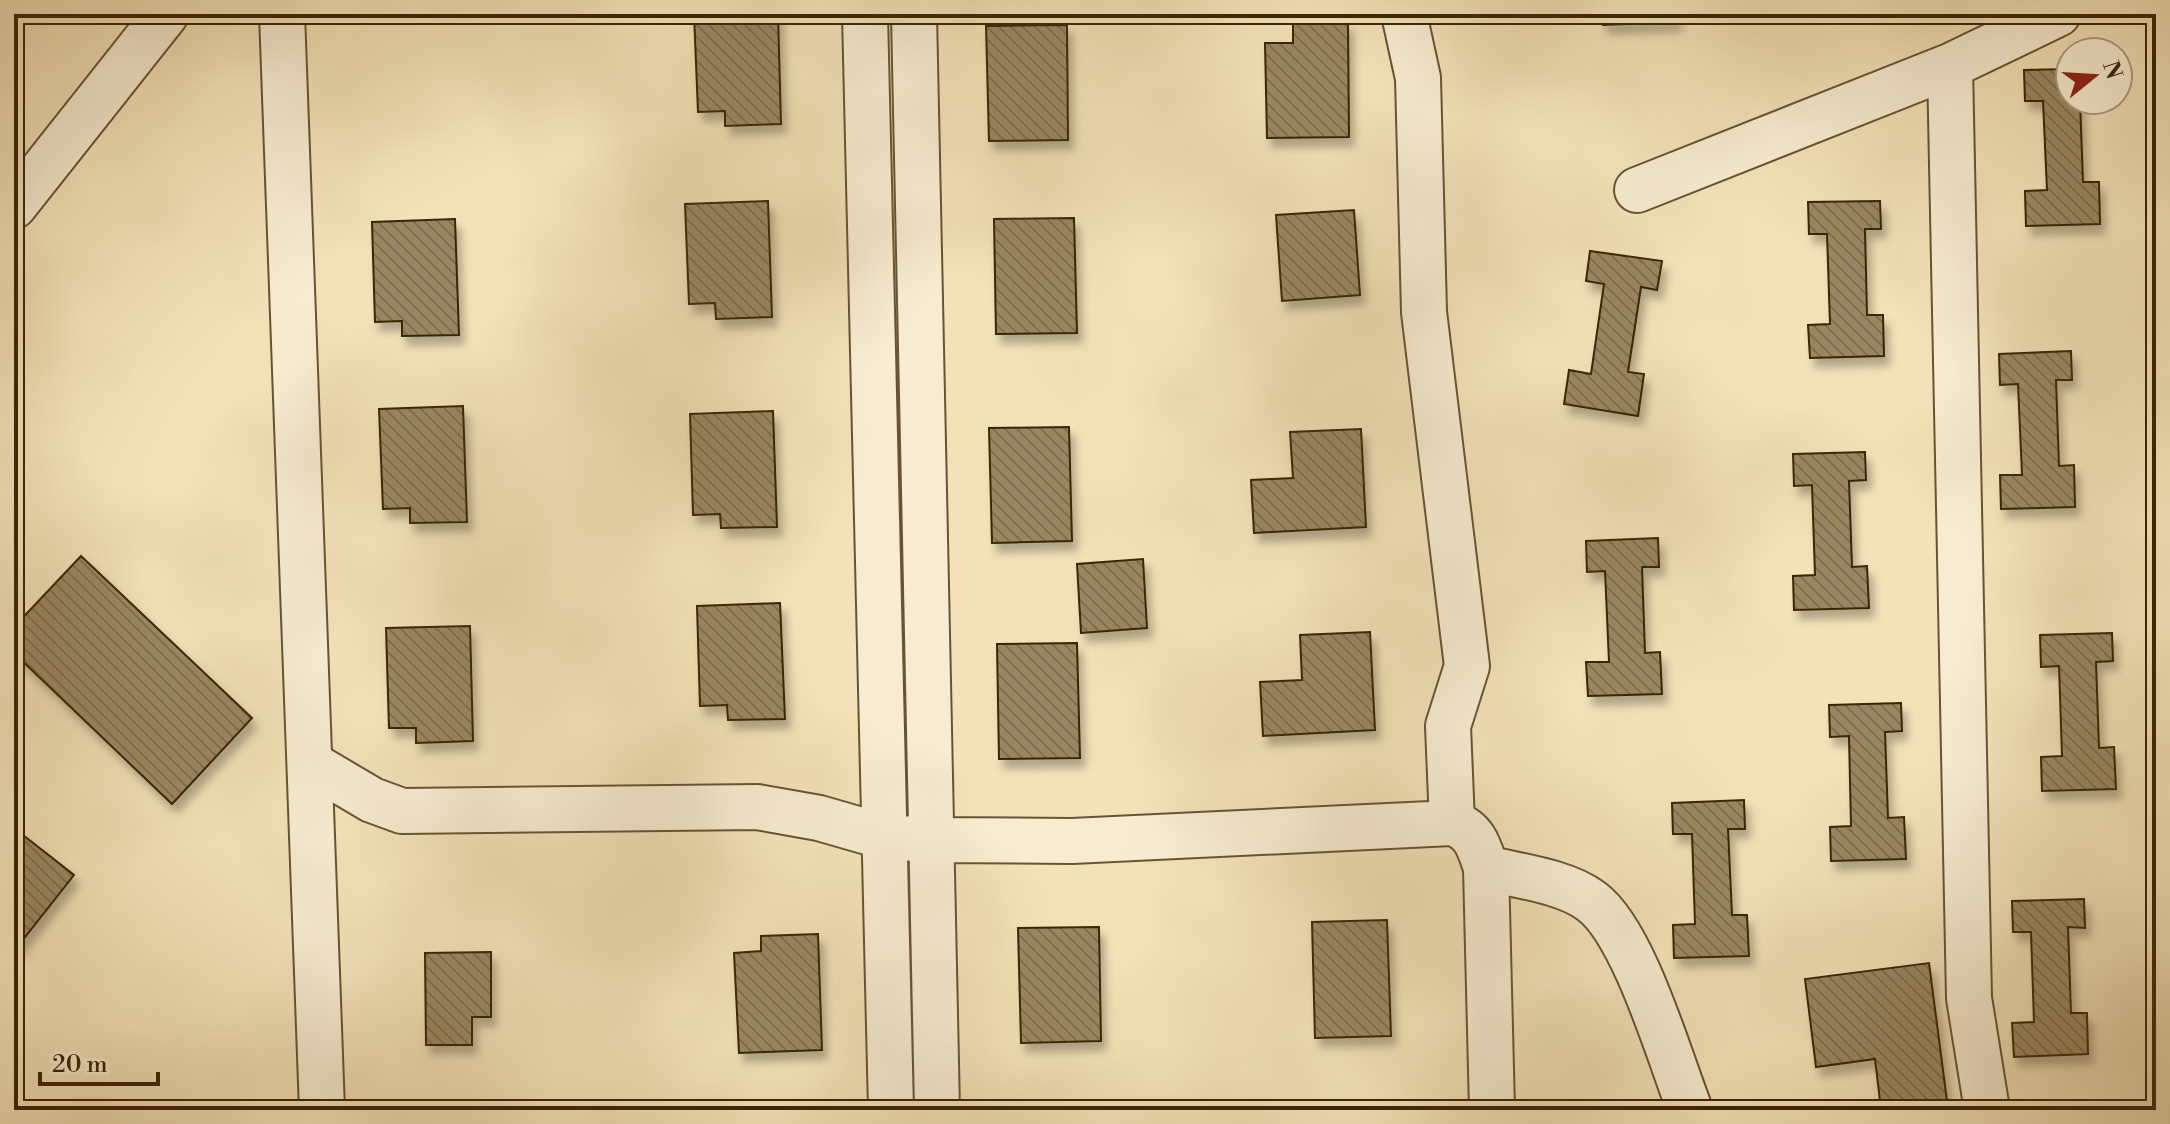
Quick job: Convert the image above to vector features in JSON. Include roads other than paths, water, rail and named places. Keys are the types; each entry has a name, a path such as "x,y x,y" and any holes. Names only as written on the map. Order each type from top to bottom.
{"street":[{"path":"14,206 166,14"},
{"path":"282,14 322,1110"},
{"path":"865,14 891,1110"},
{"path":"914,14 937,1110"},
{"path":"1404,14 1418,78 1424,312 1467,666 1448,726 1452,823"},
{"path":"1637,190 1950,66 2058,14"},
{"path":"1950,66 1969,998 1987,1110"},
{"path":"311,764 372,800 402,811 757,807 819,818 885,837 932,840 1072,841 1452,823 1463,827 1476,840 1486,868 1492,1110"},
{"path":"1486,868 1564,889 1591,901 1609,920 1627,948 1690,1110"}]}
